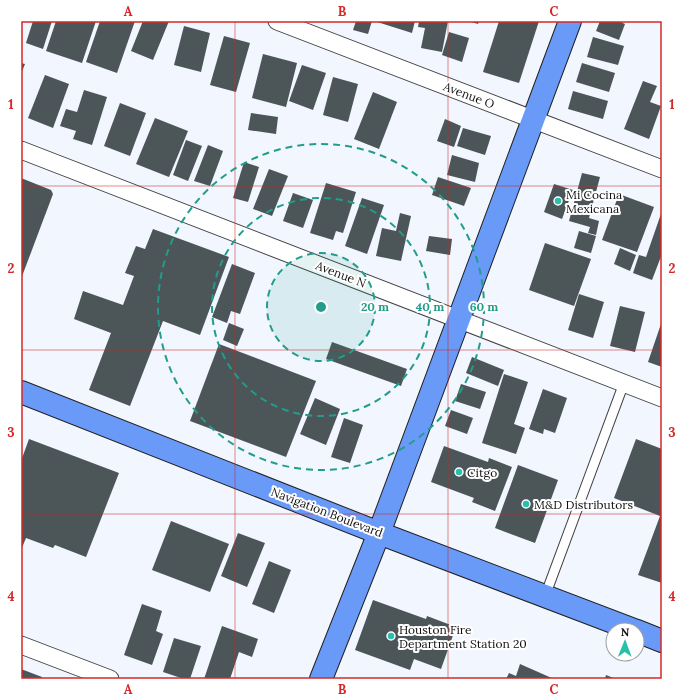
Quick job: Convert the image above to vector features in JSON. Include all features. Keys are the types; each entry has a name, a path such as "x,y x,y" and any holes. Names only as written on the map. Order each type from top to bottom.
{"main road":[{"path":"321,679 379,532 570,21"},
{"name":"Navigation Boulevard","path":"21,392 613,622"},
{"path":"645,634 662,641"}],"street":[{"name":"Avenue O","path":"277,21 662,169"},
{"name":"Avenue N","path":"21,150 662,398"},
{"path":"21,645 110,679"}],"lane":[{"path":"545,596 624,383"}],"building":[{"path":"33,21 52,21 43,49 26,43"},
{"path":"56,21 96,21 82,63 46,51"},
{"path":"100,21 135,21 117,73 86,62"},
{"path":"143,21 169,21 153,60 131,51"},
{"path":"356,21 372,21 368,34 353,30"},
{"path":"374,21 415,21 412,33"},
{"path":"419,21 448,21 442,52 421,48 425,28 418,27"},
{"path":"468,21 479,21 478,24"},
{"path":"499,21 539,21 519,83 483,72"},
{"path":"600,21 618,21 625,24 619,40 596,31"},
{"path":"184,26 210,33 201,72 174,65"},
{"path":"449,32 469,38 462,62 442,55"},
{"path":"224,36 250,43 236,92 210,85"},
{"path":"593,37 624,46 618,65 587,57"},
{"path":"263,54 297,63 286,107 252,98"},
{"path":"21,63 25,64 21,74"},
{"path":"582,63 615,73 609,92 576,82"},
{"path":"302,65 326,73 313,110 289,101"},
{"path":"45,75 69,84 53,128 28,118"},
{"path":"333,77 358,84 348,122 323,115"},
{"path":"643,81 657,86 650,102 661,106 649,139 624,129"},
{"path":"84,90 107,97 92,145 73,139 76,131 60,126 66,109 77,112"},
{"path":"573,91 608,101 603,119 568,109"},
{"path":"373,92 397,102 379,149 354,139"},
{"path":"120,103 146,113 130,156 104,146"},
{"path":"251,113 278,117 276,134 248,130"},
{"path":"155,118 188,131 169,177 136,164"},
{"path":"445,119 461,126 454,147 437,141"},
{"path":"463,128 491,136 485,155 457,146"},
{"path":"186,140 202,146 188,181 173,175"},
{"path":"208,145 223,151 210,186 194,181"},
{"path":"452,155 479,163 475,182 447,175"},
{"path":"244,162 259,167 248,202 233,198"},
{"path":"269,169 288,176 272,216 253,209"},
{"path":"582,173 600,177 589,218 599,221 596,235 588,233 590,227 569,221"},
{"path":"438,177 471,188 464,206 432,195"},
{"path":"21,178 51,190 53,194 21,279"},
{"path":"326,183 356,192 343,233 336,231 333,240 310,233"},
{"name":"Mi Cocina Mexicana","path":"554,184 573,190 562,219 544,212"},
{"path":"293,193 313,200 303,228 283,221"},
{"path":"619,194 654,207 637,252 602,240"},
{"path":"362,198 384,205 367,254 345,246"},
{"path":"662,211 662,254 652,280 633,273 639,255 646,257"},
{"path":"400,213 411,216 401,261 376,256 382,228 396,231"},
{"path":"153,229 229,257 200,335 163,321 130,406 89,390 111,333 74,319 83,291 123,305 134,276 125,273 136,246 145,249"},
{"path":"579,231 596,236 591,253 574,248"},
{"path":"429,236 452,239 450,255 426,251"},
{"path":"545,243 591,259 574,306 529,290"},
{"path":"620,248 636,255 630,271 614,264"},
{"path":"232,264 255,273 240,314 231,311 227,323 212,317"},
{"path":"579,294 604,302 593,338 568,330"},
{"path":"620,306 645,312 635,352 610,346"},
{"path":"662,321 662,367 648,362"},
{"path":"229,323 244,329 237,346 223,340"},
{"path":"332,342 407,369 401,386 326,359"},
{"path":"219,344 316,381 286,457 190,421"},
{"path":"472,357 504,370 498,386 466,373"},
{"path":"504,374 528,382 514,424 525,428 516,454 482,443"},
{"path":"461,384 486,392 480,409 455,401"},
{"path":"543,389 567,398 555,433 544,429 543,434 529,429"},
{"path":"315,398 340,409 326,445 300,434"},
{"path":"451,410 473,418 467,434 445,426"},
{"path":"344,418 363,425 350,463 331,457"},
{"path":"29,439 119,473 86,557 55,545 53,548 26,538 21,550 21,461"},
{"path":"636,439 662,449 662,583 638,575 660,516 614,498"},
{"name":"Citgo","path":"444,446 488,462 489,458 512,467 495,511 472,502 474,498 431,482"},
{"name":"M&D Distributors","path":"518,465 558,480 535,543 495,528"},
{"path":"171,521 229,544 210,592 152,570"},
{"path":"238,533 265,543 247,587 221,576"},
{"path":"269,561 291,570 274,613 252,604"},
{"path":"373,600 426,619 427,616 456,627 441,669 414,659 410,670 355,650"},
{"path":"142,604 162,611 156,631 163,634 152,665 124,655"},
{"path":"222,626 258,639 252,657 239,652 230,679 204,679"},
{"path":"174,638 201,646 190,679 184,679 163,672"},
{"path":"520,664 554,679 506,679 509,673 516,676"},
{"path":"21,669 42,677 41,679 21,679"},
{"path":"606,675 616,679 605,679"}],"place":[{"name":"Mi Cocina Mexicana","path":"558,201"},
{"name":"Citgo","path":"459,472"},
{"name":"M&D Distributors","path":"526,504"},
{"name":"Houston Fire Department Station 20","path":"391,636"}]}
